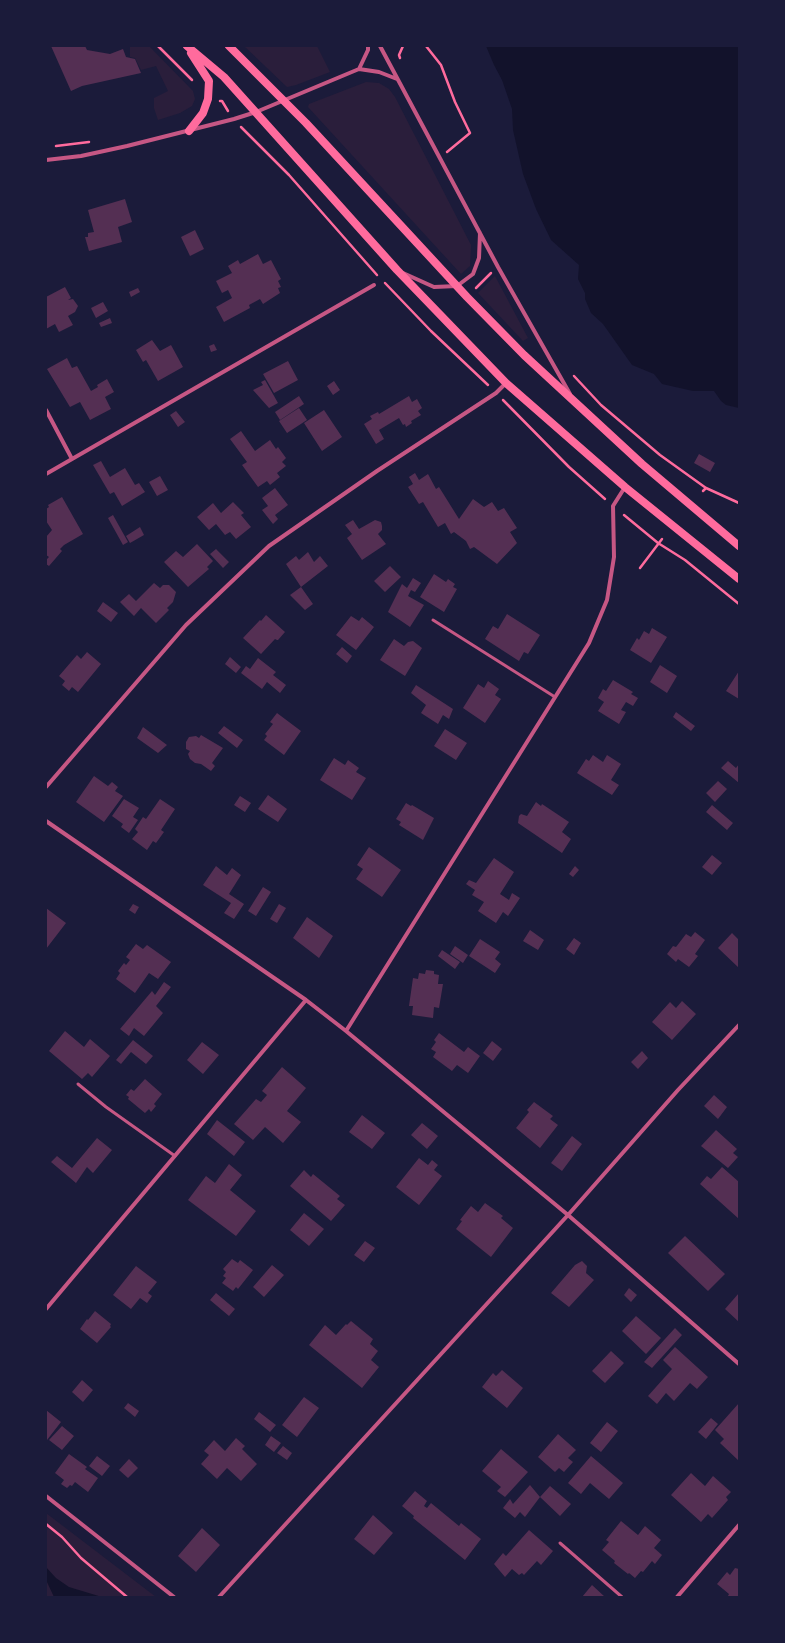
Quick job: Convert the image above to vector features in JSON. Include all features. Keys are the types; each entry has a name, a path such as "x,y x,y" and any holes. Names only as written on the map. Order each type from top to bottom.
{"main road":[{"path":"186,46 224,77 397,270 506,383 625,488 739,579"},
{"path":"186,46 209,81 208,98 203,113 189,132"},
{"path":"229,46 306,123 467,297 524,355 642,464 739,546"}],"street":[{"path":"359,69 368,50 368,46"},
{"path":"380,46 480,232 575,403"},
{"path":"46,160 89,154 189,132 256,112 359,69 379,72 398,79"},
{"path":"397,270 434,287 457,286 473,274 479,258 480,232"},
{"path":"46,474 374,285"},
{"path":"46,787 186,625 269,546 377,471 496,393 506,383"},
{"path":"46,410 72,459"},
{"path":"346,1031 589,643 607,600 614,557 613,506 625,488"},
{"path":"46,821 306,1000 346,1031 568,1215 739,1364"},
{"path":"46,1309 306,1000"},
{"path":"219,1597 568,1215 678,1090 739,1025"},
{"path":"46,1496 174,1597"},
{"path":"677,1597 739,1524"}],"lane":[{"path":"433,620 555,697"},
{"path":"78,1084 106,1107 174,1156"},
{"path":"560,1543 622,1597"}],"path":[{"path":"402,62 399,55 403,46"},
{"path":"426,46 441,66 455,102 470,133 447,152"},
{"path":"54,147 92,141"},
{"path":"444,145 450,158"},
{"path":"467,297 494,270"},
{"path":"571,374 601,405 660,454 706,488 739,503"},
{"path":"703,491 706,488"},
{"path":"640,568 658,542 662,539"},
{"path":"658,542 685,560 739,604"},
{"path":"46,1524 62,1537 81,1558 127,1597"}],"shaded area":[{"path":"130,46 149,46 193,91 195,99 192,106 180,113 158,120 154,108 154,98 168,91 156,66 141,70 135,58 130,57"},
{"path":"244,46 317,46 330,72 287,87"},
{"path":"486,46 739,46 739,408 726,405 714,391 693,391 662,384 654,374 632,365 603,324 591,313 585,299 585,293 578,279 579,265 551,240 536,209 523,174 513,130 512,109 502,80"},
{"path":"366,82 379,83 389,89 395,97 471,245 470,266 461,274 308,107 309,104"},
{"path":"495,276 528,338 523,341 478,293"},
{"path":"46,1513 156,1597 46,1597"},
{"path":"46,1567 56,1578 69,1587 102,1597 54,1597 46,1580"}],"building":[{"path":"51,46 85,46 87,50 110,54 123,49 126,57 135,59 141,73 82,86 71,91"},
{"path":"125,199 132,222 118,227 122,242 89,251 85,237 88,237 88,233 94,232 88,210"},
{"path":"195,230 204,249 190,256 181,237"},
{"path":"258,254 263,264 271,260 281,279 278,281 281,287 278,288 280,293 263,304 260,299 249,305 250,308 224,322 216,307 232,298 228,290 222,293 216,281 232,273 228,266 238,260 240,264"},
{"path":"65,287 71,298 68,300 73,299 78,306 75,312 68,316 73,325 59,332 55,324 46,329 46,297"},
{"path":"138,288 140,292 131,297 129,292"},
{"path":"103,302 108,311 96,318 91,308"},
{"path":"110,318 112,323 101,327 99,323"},
{"path":"152,340 160,351 171,345 183,367 158,381 146,360 143,362 136,350"},
{"path":"214,344 217,350 211,352 209,346"},
{"path":"67,358 72,368 77,366 91,391 107,379 114,392 105,397 111,409 90,420 80,402 70,407 47,369"},
{"path":"288,361 298,380 274,393 263,374"},
{"path":"265,380 278,403 269,408 253,390 263,385 261,382"},
{"path":"334,381 340,390 333,395 327,386"},
{"path":"299,396 304,404 280,420 275,412"},
{"path":"409,396 412,402 417,399 422,408 418,411 421,415 411,421 412,423 406,427 399,418 379,430 384,439 376,444 364,424 372,419 370,416 378,412 379,414"},
{"path":"299,408 307,420 287,433 279,421"},
{"path":"324,410 342,437 322,451 304,423"},
{"path":"176,411 185,422 178,427 170,415"},
{"path":"241,431 255,451 270,440 276,449 278,447 286,458 282,462 286,466 277,473 280,477 270,485 267,481 258,487 242,465 247,462 230,439"},
{"path":"699,454 715,463 710,472 694,463"},
{"path":"101,461 110,477 125,468 135,485 139,483 145,492 122,506 114,492 110,494 93,465"},
{"path":"415,473 419,480 428,474 436,489 439,487 459,519 473,499 484,507 492,502 498,511 504,508 517,528 510,532 517,543 497,564 474,547 470,549 466,541 454,532 451,534 445,523 438,527 423,502 419,504 408,487 413,484 409,477"},
{"path":"160,476 168,490 157,496 149,482"},
{"path":"275,488 288,505 275,515 278,519 273,524 262,510 268,506 262,498"},
{"path":"62,497 83,534 64,545 60,549 62,551 49,566 46,564 46,560 49,557 46,555 46,537 52,530 46,521 46,509 49,507 48,505"},
{"path":"233,502 244,513 241,515 251,527 236,539 230,532 225,535 216,524 209,530 197,517 213,503 221,513"},
{"path":"113,515 128,542 123,545 108,518"},
{"path":"353,520 359,529 375,520 381,522 382,526 382,530 378,534 386,544 362,560 347,538 352,534 345,525"},
{"path":"140,527 144,535 130,543 126,536"},
{"path":"197,544 213,561 207,567 209,569 188,587 164,562 176,551 183,557"},
{"path":"216,549 229,562 223,568 210,554"},
{"path":"308,552 314,562 320,556 328,566 301,587 286,564 296,556 299,560"},
{"path":"390,566 401,577 385,592 374,581"},
{"path":"434,574 446,582 448,579 455,584 453,587 457,589 444,612 420,597"},
{"path":"413,578 421,583 415,592 411,590 408,596 424,605 410,627 388,612 402,584 407,588"},
{"path":"154,583 160,588 163,585 169,585 176,592 173,602 167,608 169,610 156,623 141,608 134,616 120,602 129,594 136,601"},
{"path":"301,587 313,604 305,610 290,595"},
{"path":"103,602 118,613 111,622 97,611"},
{"path":"507,614 540,635 528,654 524,652 519,661 485,639 493,626 498,629"},
{"path":"266,615 285,632 278,640 275,639 261,654 243,638"},
{"path":"351,616 359,621 362,617 374,627 356,650 336,635"},
{"path":"652,628 667,637 651,663 630,650 637,638 639,640 644,631 649,634"},
{"path":"394,639 404,646 408,642 413,641 422,648 405,676 380,660"},
{"path":"342,647 352,656 347,663 336,654"},
{"path":"87,652 101,664 78,692 72,687 69,691 62,685 65,681 59,676 77,655 81,659"},
{"path":"230,657 241,667 236,673 225,664"},
{"path":"258,658 276,672 273,675 286,685 280,693 267,682 262,689 241,673 246,666 250,669"},
{"path":"660,665 677,676 667,693 650,682"},
{"path":"739,671 739,699 726,691"},
{"path":"613,680 633,692 631,694 638,698 633,706 626,702 621,710 626,712 619,724 598,711 604,702 598,698 603,689 606,691"},
{"path":"488,681 499,689 495,695 501,699 485,723 463,708 478,684 484,688"},
{"path":"416,685 453,709 449,719 443,715 438,724 421,713 426,705 411,693"},
{"path":"676,712 695,726 691,731 673,717"},
{"path":"277,713 301,731 284,755 264,740 267,736 265,734 273,724 270,722"},
{"path":"224,726 243,740 237,748 218,733"},
{"path":"143,727 167,745 158,753 137,738"},
{"path":"445,729 467,743 456,760 434,746"},
{"path":"201,735 223,748 212,763 215,766 211,771 190,759 188,754 190,751 186,749 186,742 189,737 196,736 199,738"},
{"path":"593,755 603,762 607,755 621,764 611,780 619,785 612,795 577,773 586,759 589,761"},
{"path":"334,758 345,765 348,760 359,768 356,772 366,778 352,800 320,780"},
{"path":"728,761 736,768 739,764 739,783 721,768"},
{"path":"94,776 108,786 112,782 118,787 115,791 123,796 104,822 76,802"},
{"path":"718,781 727,789 715,802 706,793"},
{"path":"268,795 287,809 278,822 258,809"},
{"path":"240,796 251,803 245,812 234,805"},
{"path":"124,799 139,808 133,817 138,820 129,833 121,827 123,824 112,816"},
{"path":"160,799 175,809 161,830 164,832 156,843 153,841 147,850 132,839 138,832 135,829 143,817 146,819"},
{"path":"536,802 541,806 542,804 569,822 562,832 571,839 562,853 518,823 519,816 521,814 527,816"},
{"path":"406,803 434,818 423,840 399,825 401,822 396,819"},
{"path":"712,805 733,823 727,830 706,812"},
{"path":"369,847 401,870 382,897 356,879 363,869 357,865"},
{"path":"712,855 722,863 712,875 702,867"},
{"path":"494,858 514,872 500,894 509,900 512,893 520,898 508,916 503,912 496,923 478,911 484,902 472,895 475,890 466,884 469,880 476,883"},
{"path":"216,866 227,875 232,868 241,875 229,894 244,904 234,919 224,913 231,903 203,885"},
{"path":"575,866 579,870 573,877 569,874"},
{"path":"263,887 271,892 256,916 248,911"},
{"path":"133,904 139,907 135,914 129,910"},
{"path":"279,904 286,908 277,923 270,919"},
{"path":"46,908 66,923 46,949"},
{"path":"307,917 333,936 319,958 293,938"},
{"path":"530,930 544,940 538,950 523,941"},
{"path":"695,932 705,940 695,954 698,956 689,967 678,959 676,962 667,954 673,946 676,947 686,934 691,937"},
{"path":"732,933 739,940 739,968 718,948"},
{"path":"574,938 581,943 574,955 566,949"},
{"path":"480,939 500,952 495,959 501,964 495,973 469,956"},
{"path":"136,944 143,949 147,945 171,962 158,979 149,973 135,993 116,979 120,973 118,971 124,963 126,965 130,960 126,957"},
{"path":"455,946 468,955 463,963 450,954"},
{"path":"442,950 460,962 455,969 438,956"},
{"path":"426,970 434,971 434,974 439,975 438,984 443,984 439,1008 434,1007 433,1018 412,1015 413,1006 409,1006 413,978 418,979 419,973 425,974"},
{"path":"164,982 171,987 156,1006 163,1013 144,1036 134,1028 129,1036 120,1029 152,991 155,995"},
{"path":"682,1001 696,1014 672,1040 652,1022 670,1002 676,1008"},
{"path":"65,1031 84,1047 90,1039 110,1056 92,1077 88,1073 82,1079 49,1051"},
{"path":"439,1033 464,1052 468,1047 480,1056 468,1073 457,1065 452,1071 433,1057 436,1052 431,1049 436,1042 434,1040"},
{"path":"133,1040 153,1056 146,1064 131,1052 121,1064 116,1060"},
{"path":"492,1041 502,1049 493,1061 483,1053"},
{"path":"202,1042 219,1055 203,1074 187,1060"},
{"path":"642,1051 648,1058 638,1069 631,1062"},
{"path":"282,1067 306,1088 287,1111 301,1122 283,1143 265,1127 253,1140 234,1124 256,1099 261,1102 267,1095 262,1091"},
{"path":"145,1079 162,1094 154,1104 156,1106 151,1112 149,1109 145,1113 128,1099 129,1097 126,1095 131,1089 134,1091"},
{"path":"714,1095 727,1107 718,1119 704,1106"},
{"path":"534,1102 553,1116 550,1119 558,1125 540,1148 516,1128 529,1112 527,1110"},
{"path":"362,1115 385,1133 372,1149 349,1132"},
{"path":"217,1120 245,1142 234,1156 207,1134"},
{"path":"422,1123 438,1136 427,1149 411,1135"},
{"path":"716,1130 737,1149 733,1153 738,1157 728,1168 701,1146"},
{"path":"572,1136 582,1144 562,1171 551,1163"},
{"path":"97,1138 112,1150 93,1173 87,1167 76,1183 51,1162 57,1156 72,1168"},
{"path":"419,1158 428,1165 432,1160 438,1165 434,1170 442,1176 419,1205 396,1187"},
{"path":"229,1164 242,1175 230,1190 256,1211 236,1236 188,1200 206,1176 215,1183"},
{"path":"722,1167 739,1182 739,1219 700,1184 707,1176 711,1179"},
{"path":"304,1170 311,1177 313,1174 340,1196 337,1199 345,1205 331,1221 290,1186"},
{"path":"485,1203 503,1216 501,1218 513,1228 491,1257 456,1229 462,1221 460,1220 471,1206 478,1212"},
{"path":"304,1213 324,1229 309,1246 290,1230"},
{"path":"685,1236 725,1274 708,1291 668,1253"},
{"path":"365,1241 375,1248 364,1262 354,1255"},
{"path":"232,1259 238,1263 240,1260 253,1270 238,1289 236,1287 233,1291 222,1283 226,1278 223,1276 226,1272 223,1269"},
{"path":"582,1261 587,1266 586,1273 594,1280 569,1307 551,1293 575,1265"},
{"path":"272,1265 284,1275 264,1297 253,1287"},
{"path":"136,1266 157,1282 148,1293 152,1296 147,1303 140,1298 131,1309 113,1295"},
{"path":"629,1288 637,1295 631,1302 624,1295"},
{"path":"216,1293 235,1309 229,1316 210,1300"},
{"path":"739,1293 739,1322 725,1309"},
{"path":"95,1311 111,1324 111,1327 97,1343 80,1329"},
{"path":"636,1316 661,1338 646,1354 622,1331"},
{"path":"351,1321 373,1339 370,1344 378,1351 371,1360 379,1367 362,1388 309,1345 325,1325 336,1335 346,1324 347,1325"},
{"path":"675,1328 682,1335 652,1368 644,1362"},
{"path":"675,1347 708,1377 697,1389 690,1383 674,1401 666,1393 657,1404 648,1396 672,1369 663,1360"},
{"path":"611,1351 624,1363 605,1383 592,1371"},
{"path":"502,1370 523,1388 507,1408 482,1387 493,1373 496,1376"},
{"path":"82,1380 93,1390 83,1402 72,1392"},
{"path":"304,1397 319,1408 297,1437 282,1425"},
{"path":"128,1403 139,1411 135,1417 124,1408"},
{"path":"739,1403 739,1461 720,1443 724,1439 715,1430"},
{"path":"46,1410 61,1422 47,1440 46,1439"},
{"path":"259,1412 276,1425 270,1432 254,1419"},
{"path":"711,1418 718,1424 706,1439 698,1432"},
{"path":"607,1422 618,1431 601,1452 590,1443"},
{"path":"62,1426 74,1436 62,1450 49,1440"},
{"path":"558,1434 576,1450 568,1458 573,1462 564,1472 559,1468 555,1472 538,1457"},
{"path":"271,1436 281,1443 274,1452 265,1445"},
{"path":"236,1438 245,1446 242,1449 257,1464 241,1481 227,1468 217,1479 201,1464 209,1455 204,1451 214,1440 225,1451"},
{"path":"283,1446 292,1453 287,1460 277,1453"},
{"path":"501,1449 528,1472 505,1497 497,1491 501,1487 482,1471"},
{"path":"69,1454 87,1467 85,1469 98,1478 88,1492 75,1482 72,1486 70,1485 67,1488 61,1484 64,1480 55,1473"},
{"path":"97,1456 110,1466 102,1476 89,1466"},
{"path":"591,1456 623,1483 609,1499 590,1483 581,1494 568,1483"},
{"path":"129,1459 138,1468 128,1478 119,1470"},
{"path":"691,1473 705,1486 713,1476 731,1492 726,1497 728,1500 712,1518 708,1514 701,1522 671,1495"},
{"path":"530,1485 540,1497 525,1517 520,1512 515,1518 503,1508 510,1499 513,1504"},
{"path":"550,1486 571,1504 560,1516 540,1497"},
{"path":"415,1491 427,1501 424,1506 427,1508 431,1503 459,1526 461,1523 481,1539 465,1560 413,1518 414,1516 402,1506"},
{"path":"373,1515 393,1533 374,1555 354,1539"},
{"path":"621,1521 638,1535 645,1526 661,1540 654,1548 662,1555 655,1564 652,1561 643,1572 641,1571 635,1578 614,1563 615,1561 602,1550 609,1542 606,1540"},
{"path":"202,1528 220,1545 196,1572 178,1556"},
{"path":"529,1530 553,1551 541,1565 537,1561 524,1575 522,1573 519,1575 512,1569 505,1577 494,1564 503,1553 506,1556"},
{"path":"735,1568 739,1569 739,1597 729,1597 729,1594 717,1584 727,1572 730,1575"},
{"path":"592,1585 605,1597 582,1597"}]}
